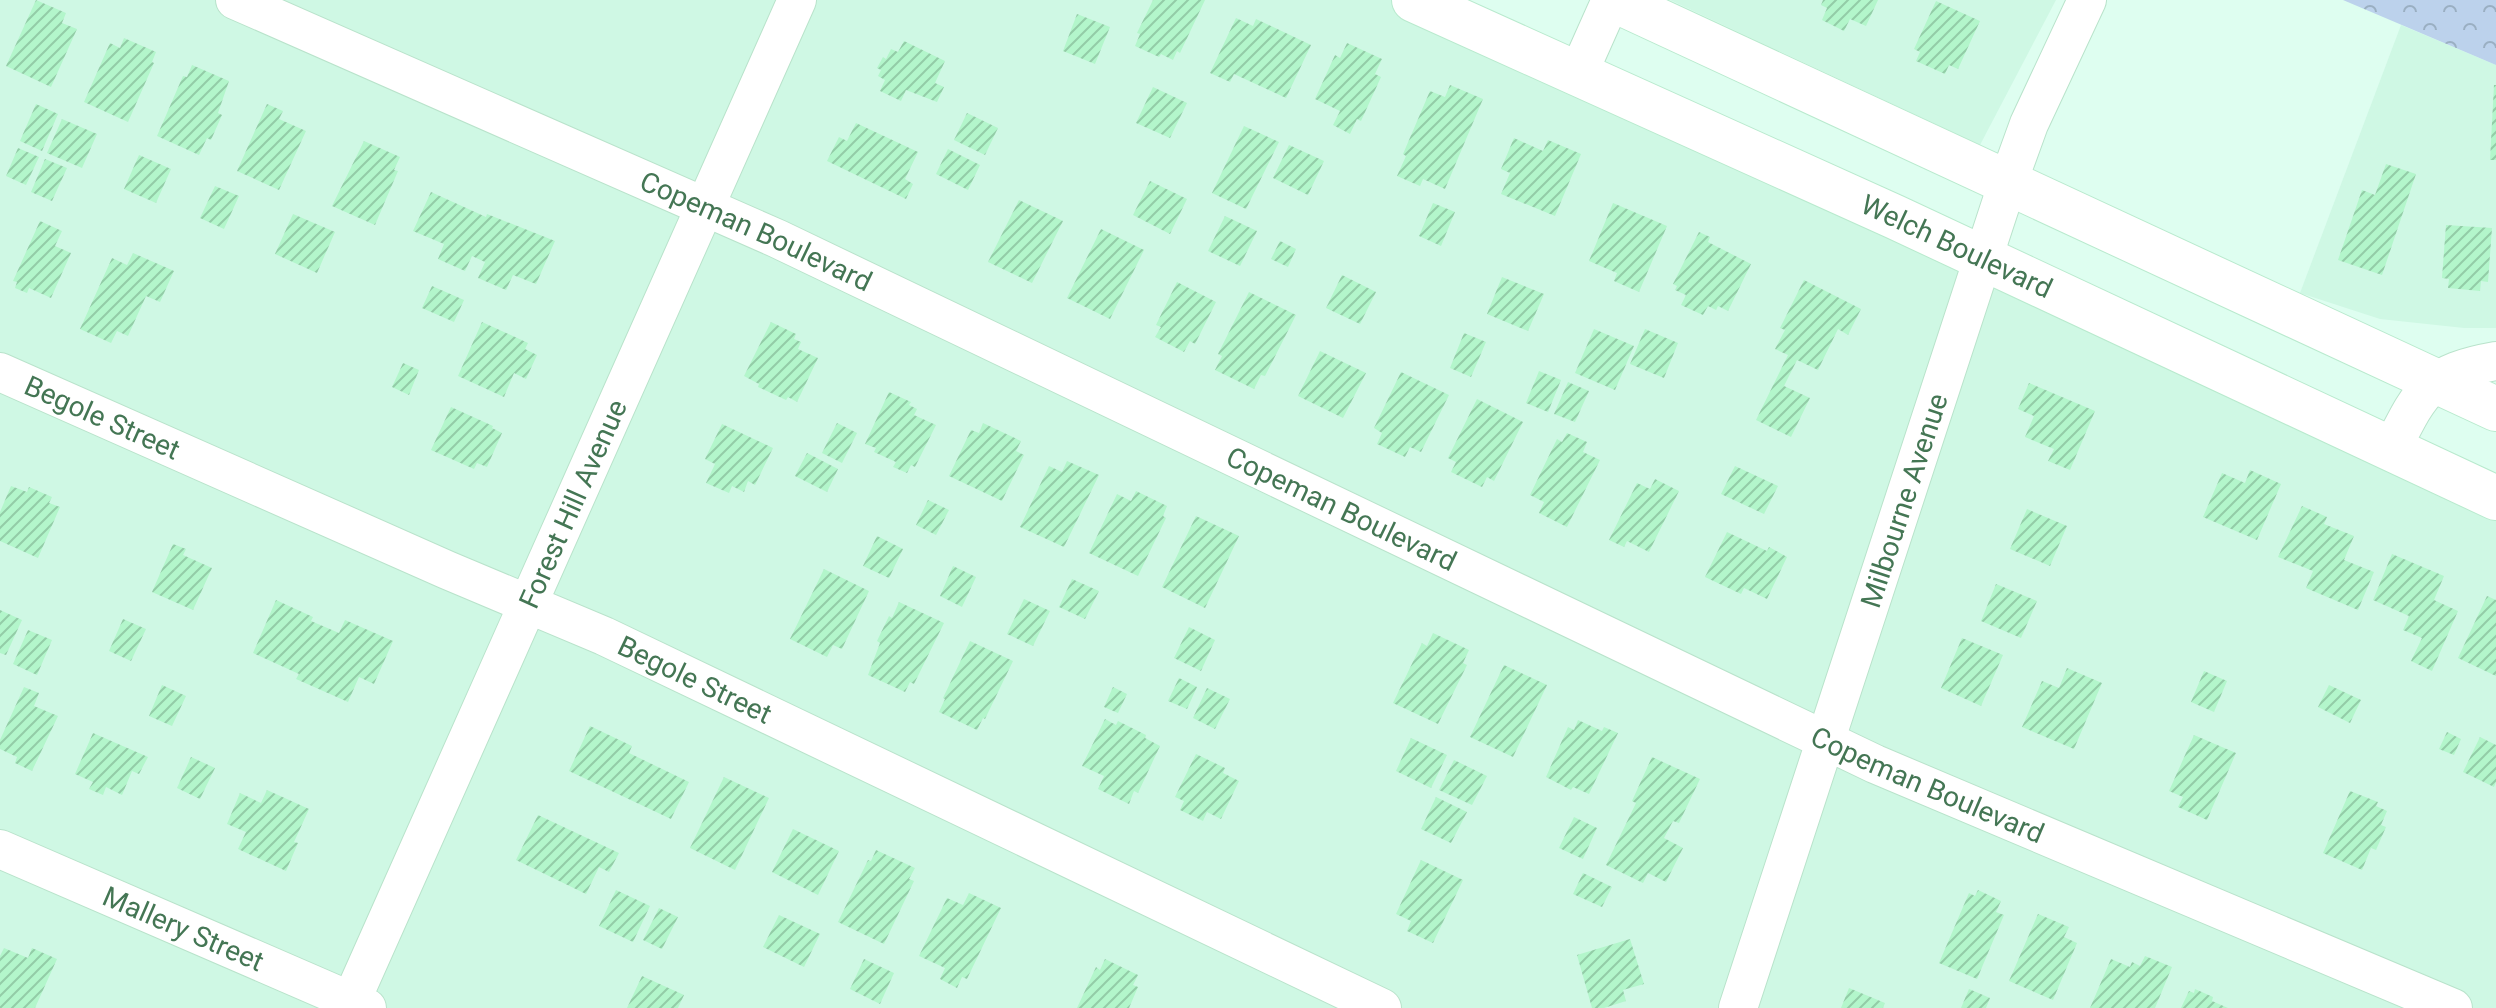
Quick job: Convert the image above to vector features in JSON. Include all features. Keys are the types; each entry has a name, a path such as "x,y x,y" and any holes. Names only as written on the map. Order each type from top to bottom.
{"main road":[{"name":"Welch Boulevard","path":"1414,0 1982,258 2496,498"},
{"path":"1613,0 2496,409"}],"street":[{"name":"Copeman Boulevard","path":"235,0 793,245 1875,764 2453,1008"},
{"name":"Forest Hill Avenue","path":"355,1006 529,604 797,0"},
{"path":"1578,74 1613,0"},
{"name":"Milbourne Avenue","path":"1738,1008 2008,182 2029,124 2087,0"},
{"path":"2392,448 2419,397 2435,381 2460,369 2496,361"},
{"name":"Begole Street","path":"0,372 447,570 604,636 1382,1008"},
{"name":"Mallery Street","path":"0,849 355,1006"}],"shaded area":[{"path":"0,0 1393,0 2496,514 2496,1008 0,1008"},
{"path":"1670,0 2056,0 1980,145"},
{"path":"2401,25 2496,65 2496,328 2464,328 2380,319 2300,293"}],"green space":[{"path":"2343,0 2496,0 2496,65"}],"building":[{"path":"36,0 66,13 62,23 77,29 51,87 6,66"},
{"path":"1153,0 1205,0 1180,53 1177,51 1173,60 1135,46 1140,34 1137,33"},
{"path":"1823,0 1878,0 1866,26 1850,19 1844,31 1822,20 1827,8 1821,5"},
{"path":"1936,1 1980,21 1958,69 1949,65 1945,74 1916,61 1920,52 1914,49"},
{"path":"1077,14 1110,27 1095,64 1063,51"},
{"path":"1236,18 1253,26 1256,19 1311,45 1286,98 1234,74 1230,82 1210,73"},
{"path":"124,38 156,52 128,122 84,102 110,43 120,48"},
{"path":"904,41 945,61 935,83 944,87 937,102 906,90 901,101 880,91 885,80 878,76 881,70 877,68 891,49 898,52"},
{"path":"1347,43 1382,59 1375,74 1381,77 1361,121 1357,119 1350,134 1333,125 1340,111 1315,99 1335,55 1340,58"},
{"path":"192,65 229,81 218,113 222,115 211,140 207,138 199,155 157,136 183,76 187,77"},
{"path":"1450,85 1483,99 1445,189 1423,179 1420,186 1397,176 1406,156 1403,154 1430,91 1445,97"},
{"path":"2494,85 2496,160 2490,160"},
{"path":"1153,87 1187,103 1170,138 1136,123"},
{"path":"36,104 58,114 42,151 20,141"},
{"path":"267,104 283,111 279,119 306,131 279,190 237,171"},
{"path":"967,113 998,128 985,155 954,140"},
{"path":"62,119 97,134 82,168 47,153"},
{"path":"856,123 918,152 905,179 913,184 906,199 827,161 839,137 847,141"},
{"path":"1244,126 1279,142 1246,209 1212,193"},
{"path":"1514,138 1543,151 1548,140 1581,154 1555,216 1501,194 1510,173 1501,169"},
{"path":"364,141 400,157 394,170 398,171 375,225 332,206"},
{"path":"1289,145 1324,161 1308,195 1273,178"},
{"path":"18,148 39,157 26,185 6,176"},
{"path":"948,149 980,165 968,190 936,174"},
{"path":"139,155 171,169 156,203 124,189"},
{"path":"45,159 67,168 52,201 31,192"},
{"path":"2386,164 2416,174 2382,275 2338,260 2362,190 2375,195"},
{"path":"1150,181 1187,199 1170,234 1133,215"},
{"path":"215,186 239,196 224,229 200,218"},
{"path":"431,192 486,217 487,214 555,241 536,284 513,275 506,290 478,278 485,262 472,256 465,271 438,259 444,244 413,231"},
{"path":"1019,200 1063,221 1032,283 988,262"},
{"path":"1433,203 1455,212 1441,246 1419,236"},
{"path":"1613,203 1667,226 1639,292 1614,281 1617,273 1589,261"},
{"path":"293,214 335,232 317,273 275,254"},
{"path":"1225,216 1257,231 1240,266 1208,251"},
{"path":"40,221 62,231 55,246 71,253 51,298 29,288 27,293 15,288 17,282 13,281"},
{"path":"2446,225 2492,228 2488,282 2481,281 2480,291 2448,288 2449,279 2442,278"},
{"path":"1101,229 1144,250 1110,319 1067,298"},
{"path":"1699,232 1710,237 1708,242 1751,264 1728,311 1718,306 1716,310 1708,306 1703,315 1681,305 1686,295 1675,290 1677,286 1673,284"},
{"path":"1280,241 1296,249 1288,267 1271,259"},
{"path":"133,253 174,271 160,302 146,296 128,336 117,331 111,343 80,329 112,258 127,265"},
{"path":"1342,275 1376,292 1360,324 1326,308"},
{"path":"1502,277 1544,294 1528,331 1487,314"},
{"path":"1804,280 1861,309 1848,335 1838,329 1818,370 1797,360 1784,386 1810,398 1791,437 1756,420 1788,355 1775,349 1785,330 1780,328"},
{"path":"1177,282 1216,302 1195,344 1190,341 1184,352 1155,337 1161,327 1156,325"},
{"path":"432,286 464,300 454,322 422,308"},
{"path":"1249,292 1296,315 1265,376 1261,375 1254,389 1215,370 1222,356 1218,354"},
{"path":"482,322 528,343 525,349 537,355 526,379 514,373 504,397 458,376"},
{"path":"771,322 796,334 794,339 801,342 798,349 818,358 797,402 758,387 759,384 744,376"},
{"path":"1594,329 1634,346 1615,390 1575,373"},
{"path":"1645,329 1678,343 1664,378 1630,364"},
{"path":"1464,333 1486,342 1471,377 1450,368"},
{"path":"1320,351 1366,373 1343,418 1298,396"},
{"path":"403,363 419,370 409,395 392,387"},
{"path":"1539,371 1561,380 1548,412 1526,403"},
{"path":"1401,372 1449,395 1421,452 1410,447 1405,457 1377,444 1382,433 1374,428"},
{"path":"1568,382 1589,391 1575,422 1554,414"},
{"path":"2029,383 2095,411 2070,470 2048,461 2054,449 2025,437 2034,416 2018,409"},
{"path":"889,392 911,402 909,405 917,409 914,415 936,425 915,467 911,465 907,473 893,467 896,462 865,444"},
{"path":"1477,399 1523,422 1494,481 1487,477 1482,487 1451,472 1456,462 1448,458"},
{"path":"451,407 502,433 487,467 477,463 474,469 431,450"},
{"path":"837,423 857,433 842,463 822,453"},
{"path":"983,423 1021,441 1016,451 1024,455 1002,501 949,476 971,430 979,433"},
{"path":"722,424 773,448 755,485 748,481 744,492 732,486 729,493 706,483 715,464 705,459"},
{"path":"1567,433 1587,442 1583,452 1600,460 1567,527 1539,513 1544,502 1530,495 1557,439 1562,442"},
{"path":"807,453 838,469 827,492 795,476"},
{"path":"1067,461 1099,475 1064,547 1020,527 1049,466 1062,472"},
{"path":"1735,466 1778,486 1764,514 1721,494"},
{"path":"2250,470 2281,484 2257,540 2203,517 2222,473 2245,483"},
{"path":"1655,479 1679,491 1649,552 1627,541 1624,547 1609,540 1637,483 1650,489"},
{"path":"11,486 27,492 29,487 52,497 49,503 60,507 38,558 0,541 0,512"},
{"path":"1136,491 1167,506 1163,516 1166,518 1138,576 1089,553 1117,494 1131,501"},
{"path":"928,500 949,510 936,535 916,525"},
{"path":"2302,506 2327,517 2324,524 2354,536 2344,560 2374,572 2358,610 2306,588 2313,571 2278,557"},
{"path":"2027,509 2067,526 2050,566 2010,549"},
{"path":"1196,516 1239,536 1205,608 1162,587"},
{"path":"1727,532 1787,557 1767,599 1744,588 1741,594 1705,577"},
{"path":"877,536 903,549 889,578 863,566"},
{"path":"173,544 186,549 183,555 212,568 193,610 152,592"},
{"path":"2392,554 2444,576 2434,600 2458,611 2432,671 2411,661 2422,638 2403,630 2409,616 2373,600"},
{"path":"953,566 976,577 962,607 940,596"},
{"path":"824,569 869,591 842,649 833,645 827,657 790,639"},
{"path":"1072,579 1099,591 1085,619 1059,607"},
{"path":"1996,584 2037,601 2021,638 1981,621"},
{"path":"2487,596 2496,600 2496,676 2458,658"},
{"path":"1024,599 1050,611 1033,646 1007,634"},
{"path":"276,600 339,633 345,620 393,641 374,684 359,677 348,702 296,679 299,674 253,653"},
{"path":"899,602 944,623 914,684 910,682 905,692 868,675 880,643 877,641"},
{"path":"0,610 22,620 6,655 0,653"},
{"path":"123,619 146,629 131,661 109,651"},
{"path":"1189,627 1215,640 1201,671 1174,658"},
{"path":"28,630 52,640 37,675 13,664"},
{"path":"1433,633 1469,650 1463,663 1467,665 1438,724 1393,703 1422,643 1427,646"},
{"path":"1962,638 2003,655 1981,706 1941,688"},
{"path":"970,641 1013,661 977,730 939,712"},
{"path":"1504,665 1547,685 1513,757 1470,737"},
{"path":"2067,668 2102,683 2074,749 2022,727 2042,681 2059,688"},
{"path":"2204,671 2227,681 2214,712 2191,702"},
{"path":"1179,678 1197,687 1187,709 1168,701"},
{"path":"162,685 186,696 172,726 149,716"},
{"path":"2329,685 2361,700 2350,723 2318,707"},
{"path":"24,687 39,693 34,706 58,716 32,771 15,763 17,757 0,749 0,740"},
{"path":"1113,687 1127,694 1118,713 1104,707"},
{"path":"1207,688 1230,699 1215,729 1193,718"},
{"path":"1105,719 1116,725 1118,721 1160,746 1138,793 1134,791 1129,804 1098,789 1104,776 1082,766"},
{"path":"1578,720 1602,731 1604,727 1618,733 1589,794 1573,787 1571,790 1546,777 1568,727 1574,730"},
{"path":"590,726 632,746 629,753 689,782 671,819 569,771"},
{"path":"2447,732 2461,739 2454,755 2439,749"},
{"path":"93,733 148,757 139,774 132,771 122,795 106,787 103,795 89,789 93,782 75,774"},
{"path":"2194,735 2236,753 2207,820 2178,807 2183,797 2169,791"},
{"path":"2480,737 2496,745 2494,787 2463,772"},
{"path":"1411,738 1447,755 1431,788 1396,771"},
{"path":"1196,754 1225,768 1223,773 1239,781 1221,819 1207,812 1203,821 1180,810 1184,801 1175,797"},
{"path":"191,757 215,768 200,799 177,788"},
{"path":"1652,757 1700,779 1679,823 1673,821 1664,838 1683,848 1666,882 1648,873 1643,883 1606,865 1636,803 1632,801"},
{"path":"1454,760 1487,776 1472,805 1439,790"},
{"path":"724,777 769,798 735,870 690,848"},
{"path":"267,790 309,809 294,842 298,843 286,871 238,849 246,832 227,824 240,793 261,803"},
{"path":"2350,791 2378,802 2376,806 2387,811 2381,825 2386,827 2376,850 2371,848 2362,870 2323,853"},
{"path":"1436,797 1467,812 1451,843 1421,829"},
{"path":"538,815 619,853 609,872 599,867 586,894 516,860"},
{"path":"1574,817 1597,828 1583,859 1559,848"},
{"path":"793,829 839,851 818,895 772,872"},
{"path":"876,850 915,868 909,879 914,881 884,944 838,922 868,860 871,861"},
{"path":"1421,860 1463,880 1433,943 1407,931 1411,921 1396,914"},
{"path":"1583,873 1612,887 1602,907 1573,894"},
{"path":"616,890 650,906 633,942 599,926"},
{"path":"1978,890 2001,901 1996,912 2004,915 1977,979 1939,963 1969,893 1975,896"},
{"path":"969,893 1001,908 967,979 962,977 957,988 940,979 945,968 919,956 947,898 963,905"},
{"path":"659,908 678,917 662,949 643,940"},
{"path":"2038,914 2069,927 2064,937 2077,943 2053,1000 2009,981"},
{"path":"779,915 820,934 804,967 763,947"},
{"path":"1630,939 1644,984 1623,990 1626,1001 1604,1008 1592,1008 1577,955"},
{"path":"4,948 28,958 32,948 57,959 35,1008 0,1008 0,956"},
{"path":"2145,956 2172,967 2155,1008 2090,1008 2111,959 2130,967 2132,962 2140,966"},
{"path":"864,959 894,973 880,1004 850,989"},
{"path":"1105,959 1138,975 1133,985 1138,987 1129,1008 1077,1008 1096,967 1100,970"},
{"path":"642,976 684,995 678,1008 627,1008"},
{"path":"1849,988 1885,1003 1883,1008 1841,1008"},
{"path":"1969,989 1990,998 1986,1008 1961,1008"},
{"path":"2195,989 2228,1008 2181,1008 2189,991 2194,993"}]}
